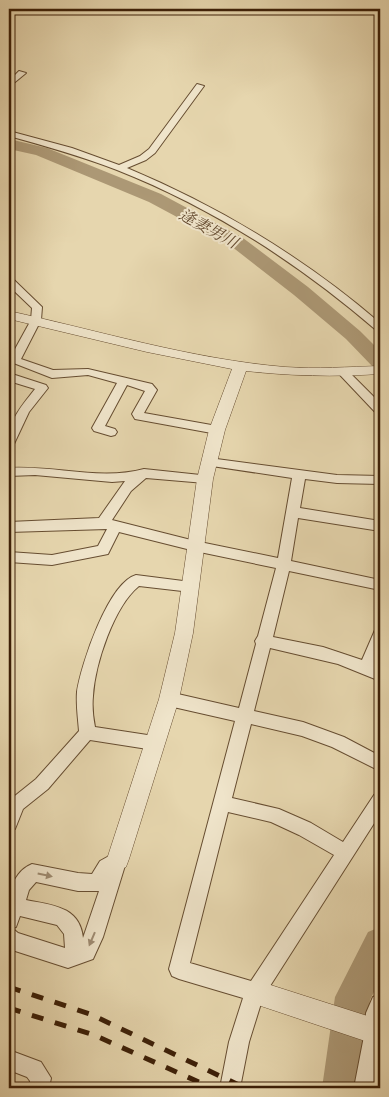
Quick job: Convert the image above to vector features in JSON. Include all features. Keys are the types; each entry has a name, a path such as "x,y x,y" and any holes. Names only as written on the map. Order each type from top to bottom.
{"street":[{"path":"9,85 22,73"},
{"path":"119,168 142,158 152,151 200,86"},
{"path":"9,133 76,152 119,168 195,201 273,245 348,299 380,328"},
{"path":"9,281 37,307 36,320 15,360 52,374 88,372 150,388 138,414 139,416 217,430"},
{"path":"9,315 240,367 310,372 380,370"},
{"path":"9,936 12,941 68,958 86,952 94,937 169,699 184,633 207,470 217,430 240,367"},
{"path":"351,372 380,410"},
{"path":"9,443 24,411 52,374"},
{"path":"9,377 42,388"},
{"path":"111,432 98,428 124,380"},
{"path":"9,472 35,472 112,478 138,476 144,473 207,470 299,474 360,481 380,480"},
{"path":"299,474 284,564 262,641 179,969 284,1000 374,1030"},
{"path":"9,557 52,560 103,550 118,499 138,476"},
{"path":"293,512 380,526"},
{"path":"9,527 109,525 195,546 380,585"},
{"path":"9,823 17,804 42,784 87,733 85,694 93,658 107,621 129,584 136,580 191,587"},
{"path":"262,641 334,656 374,672 380,634"},
{"path":"169,699 303,729 338,742 380,764"},
{"path":"87,733 154,743"},
{"path":"230,1088 239,1042 255,992 380,800"},
{"path":"221,803 273,815 304,829 346,853"},
{"path":"104,902 97,883 106,867 118,859"},
{"path":"75,956 73,930 62,917 11,913 22,886 32,873 78,882 97,883"},
{"path":"364,1088 376,1013 380,1004"},
{"path":"9,1060 34,1069 41,1078 39,1088"}],"waterway":[{"name":"逢妻男川","path":"9,144 41,151 155,198 237,242 301,291 353,335 380,363"},
{"name":"逢妻男川","path":"341,1088 353,997 380,944"}],"railway":[{"path":"9,987 90,1014 245,1088"},
{"path":"9,1008 94,1035 212,1088"}]}
